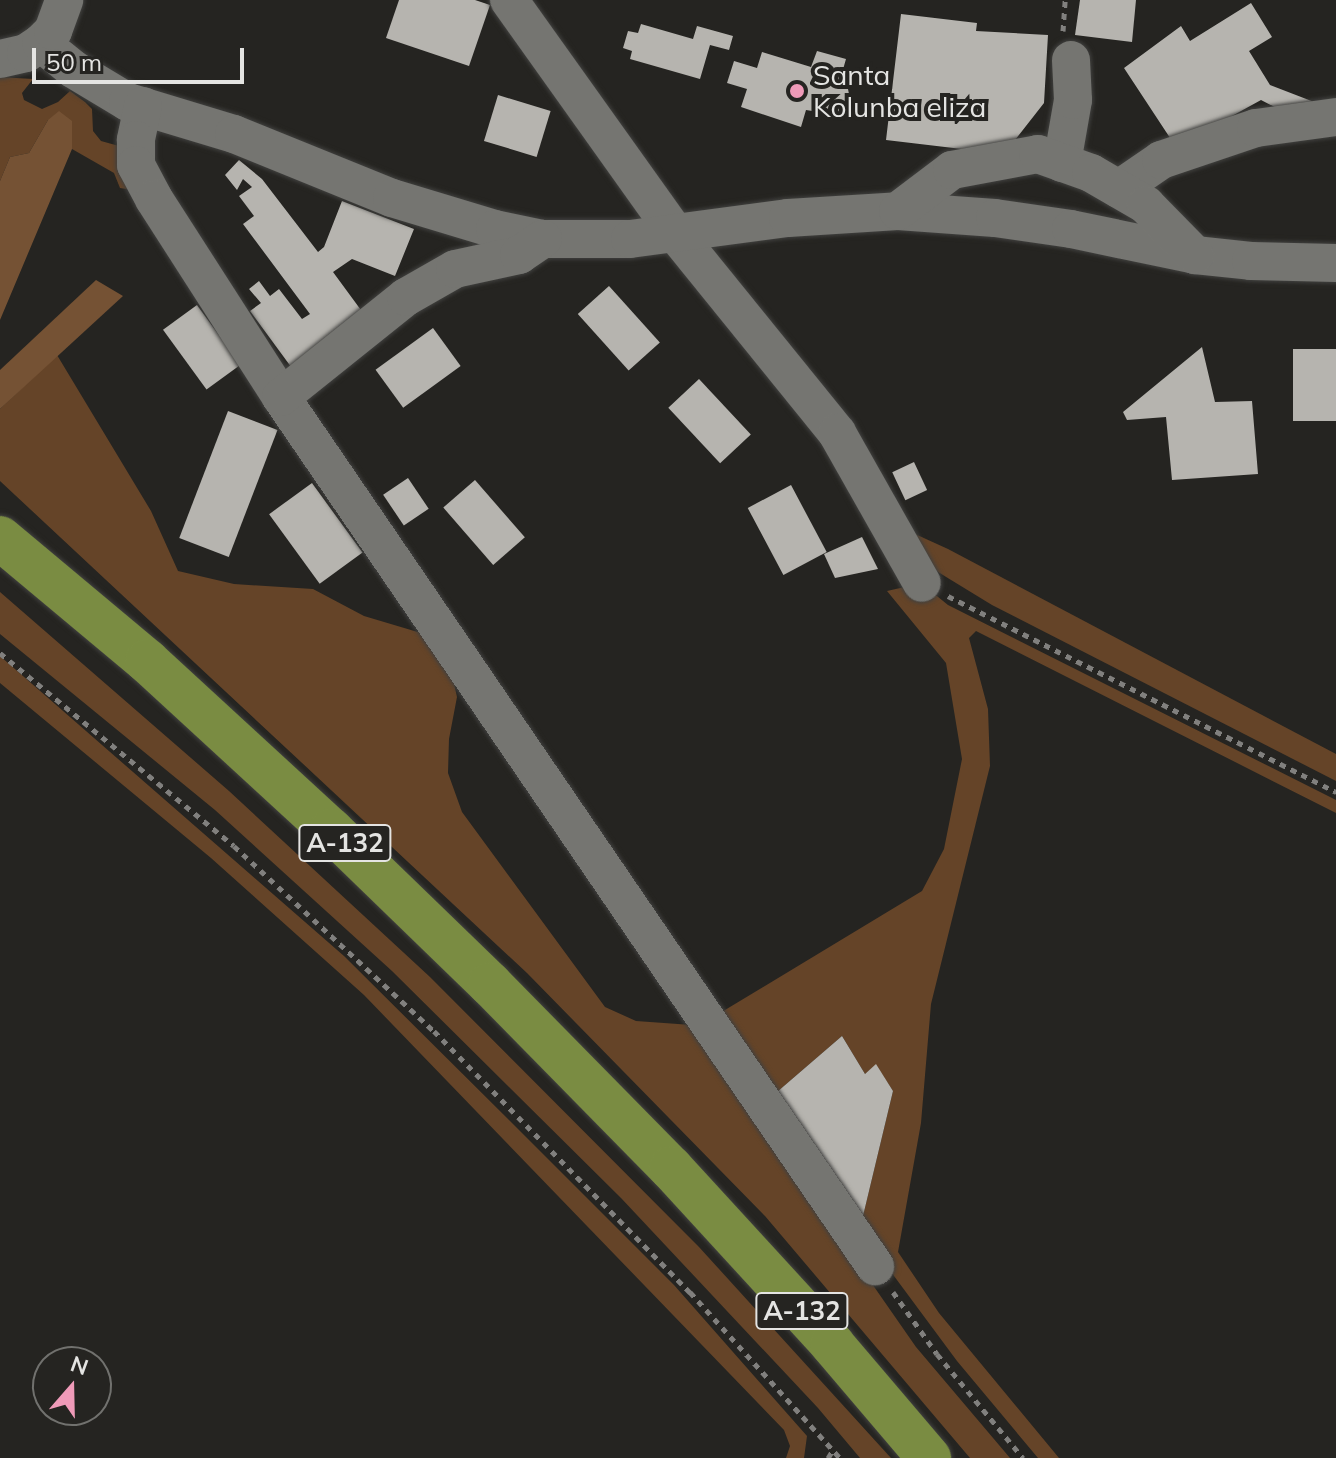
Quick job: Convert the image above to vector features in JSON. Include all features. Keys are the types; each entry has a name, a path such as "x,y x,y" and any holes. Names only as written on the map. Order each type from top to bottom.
{"main road":[{"name":"A-132","path":"0,538 147,661 331,830 490,984 671,1168 832,1344 929,1458"}],"street":[{"path":"0,59 26,53 41,43 53,31 64,0"},
{"path":"509,0 676,234 837,433 922,583"},
{"path":"41,43 73,69 143,106 234,134 392,198 495,229 543,239 588,240 676,234 801,217 898,211 1056,226 1195,255 1251,261 1336,263"},
{"path":"1062,163 1073,100 1071,60"},
{"path":"143,106 136,140 136,165 154,199 281,397 875,1266"},
{"path":"1119,189 1161,160 1256,128 1336,117"},
{"path":"898,211 952,170 1038,154 1119,189 1146,205 1195,255"},
{"path":"281,397 406,297 455,269 519,255 543,239"}],"path":[{"path":"922,583 1336,792"},
{"path":"0,653 234,846 434,1031 690,1292 840,1458"},
{"path":"875,1266 937,1354 1023,1458"},
{"path":"828,1458 833,1450"}],"shaded area":[{"path":"0,77 33,79 22,93 24,100 42,109 58,102 70,91 85,102 92,109 93,131 101,141 119,146 133,190 120,188 114,173 72,149 72,121 48,120 29,153 10,157 0,181"},
{"path":"59,111 72,121 72,149 0,320 0,181 10,157 29,153 48,120"},
{"path":"96,280 123,296 0,409 0,370"},
{"path":"57,355 151,511 178,571 234,584 313,589 364,616 421,633 451,670 457,697 449,739 448,773 462,812 605,1007 636,1021 692,1025 916,1347 1010,1458 970,1458 765,1216 527,973 0,481 0,409"},
{"path":"915,534 1336,754 1336,781 992,605 938,572 905,536"},
{"path":"911,575 948,605 1336,800 1336,813 976,631 969,638 988,709 990,766 931,1004 921,1123 898,1252 939,1313 1059,1458 1038,1458 957,1361 894,1276 863,1216 893,1091 876,1065 865,1074 842,1036 777,1092 720,1013 922,891 944,849 962,759 946,663 887,591 909,586"},
{"path":"0,592 229,791 430,977 699,1247 891,1458 860,1458 818,1408 621,1198 392,971 215,810 0,634"},
{"path":"0,656 344,956 507,1118 674,1285 807,1436 804,1458 786,1458 790,1446 784,1430 364,995 211,858 0,683"}],"building":[{"path":"399,0 475,0 490,5 469,66 386,38"},
{"path":"1080,0 1136,0 1132,42 1075,35"},
{"path":"1251,3 1272,37 1249,51 1270,85 1327,107 1300,120 1261,100 1176,147 1124,68 1181,26 1190,41"},
{"path":"901,14 977,23 976,31 1048,35 1044,103 1004,154 886,140"},
{"path":"641,24 693,39 697,26 733,36 729,50 710,45 700,79 630,59 632,51 623,48 628,31 638,33"},
{"name":"Santa Kolunba eliza","path":"817,51 846,59 840,80 848,89 850,99 838,115 806,110 801,127 741,107 747,89 727,83 734,61 757,68 762,52 811,67"},
{"path":"498,95 551,111 537,157 484,141"},
{"path":"239,160 262,179 318,252 324,247 342,201 414,229 395,276 352,259 333,272 369,321 297,375 250,311 261,303 249,289 259,281 270,296 279,289 302,319 310,314 243,224 254,216 239,196 252,187 243,179 237,190 225,175"},
{"path":"609,286 660,342 629,371 578,314"},
{"path":"197,305 240,365 207,390 163,330"},
{"path":"433,328 461,366 403,408 376,370"},
{"path":"1202,347 1215,402 1252,401 1258,474 1172,480 1166,417 1127,420 1123,412"},
{"path":"1293,349 1336,349 1336,421 1293,421"},
{"path":"699,379 751,435 720,463 668,408"},
{"path":"228,411 277,430 229,557 179,538"},
{"path":"914,462 927,490 905,500 892,472"},
{"path":"408,478 429,509 404,525 383,495"},
{"path":"475,480 525,537 493,565 443,508"},
{"path":"312,483 363,553 320,584 269,514"},
{"path":"791,485 827,552 783,575 748,508"},
{"path":"862,537 878,569 835,578 824,554"},
{"path":"842,1036 865,1074 876,1064 893,1091 863,1216 777,1092"}],"place":[{"name":"Santa Kolunba eliza","path":"797,91"}]}
